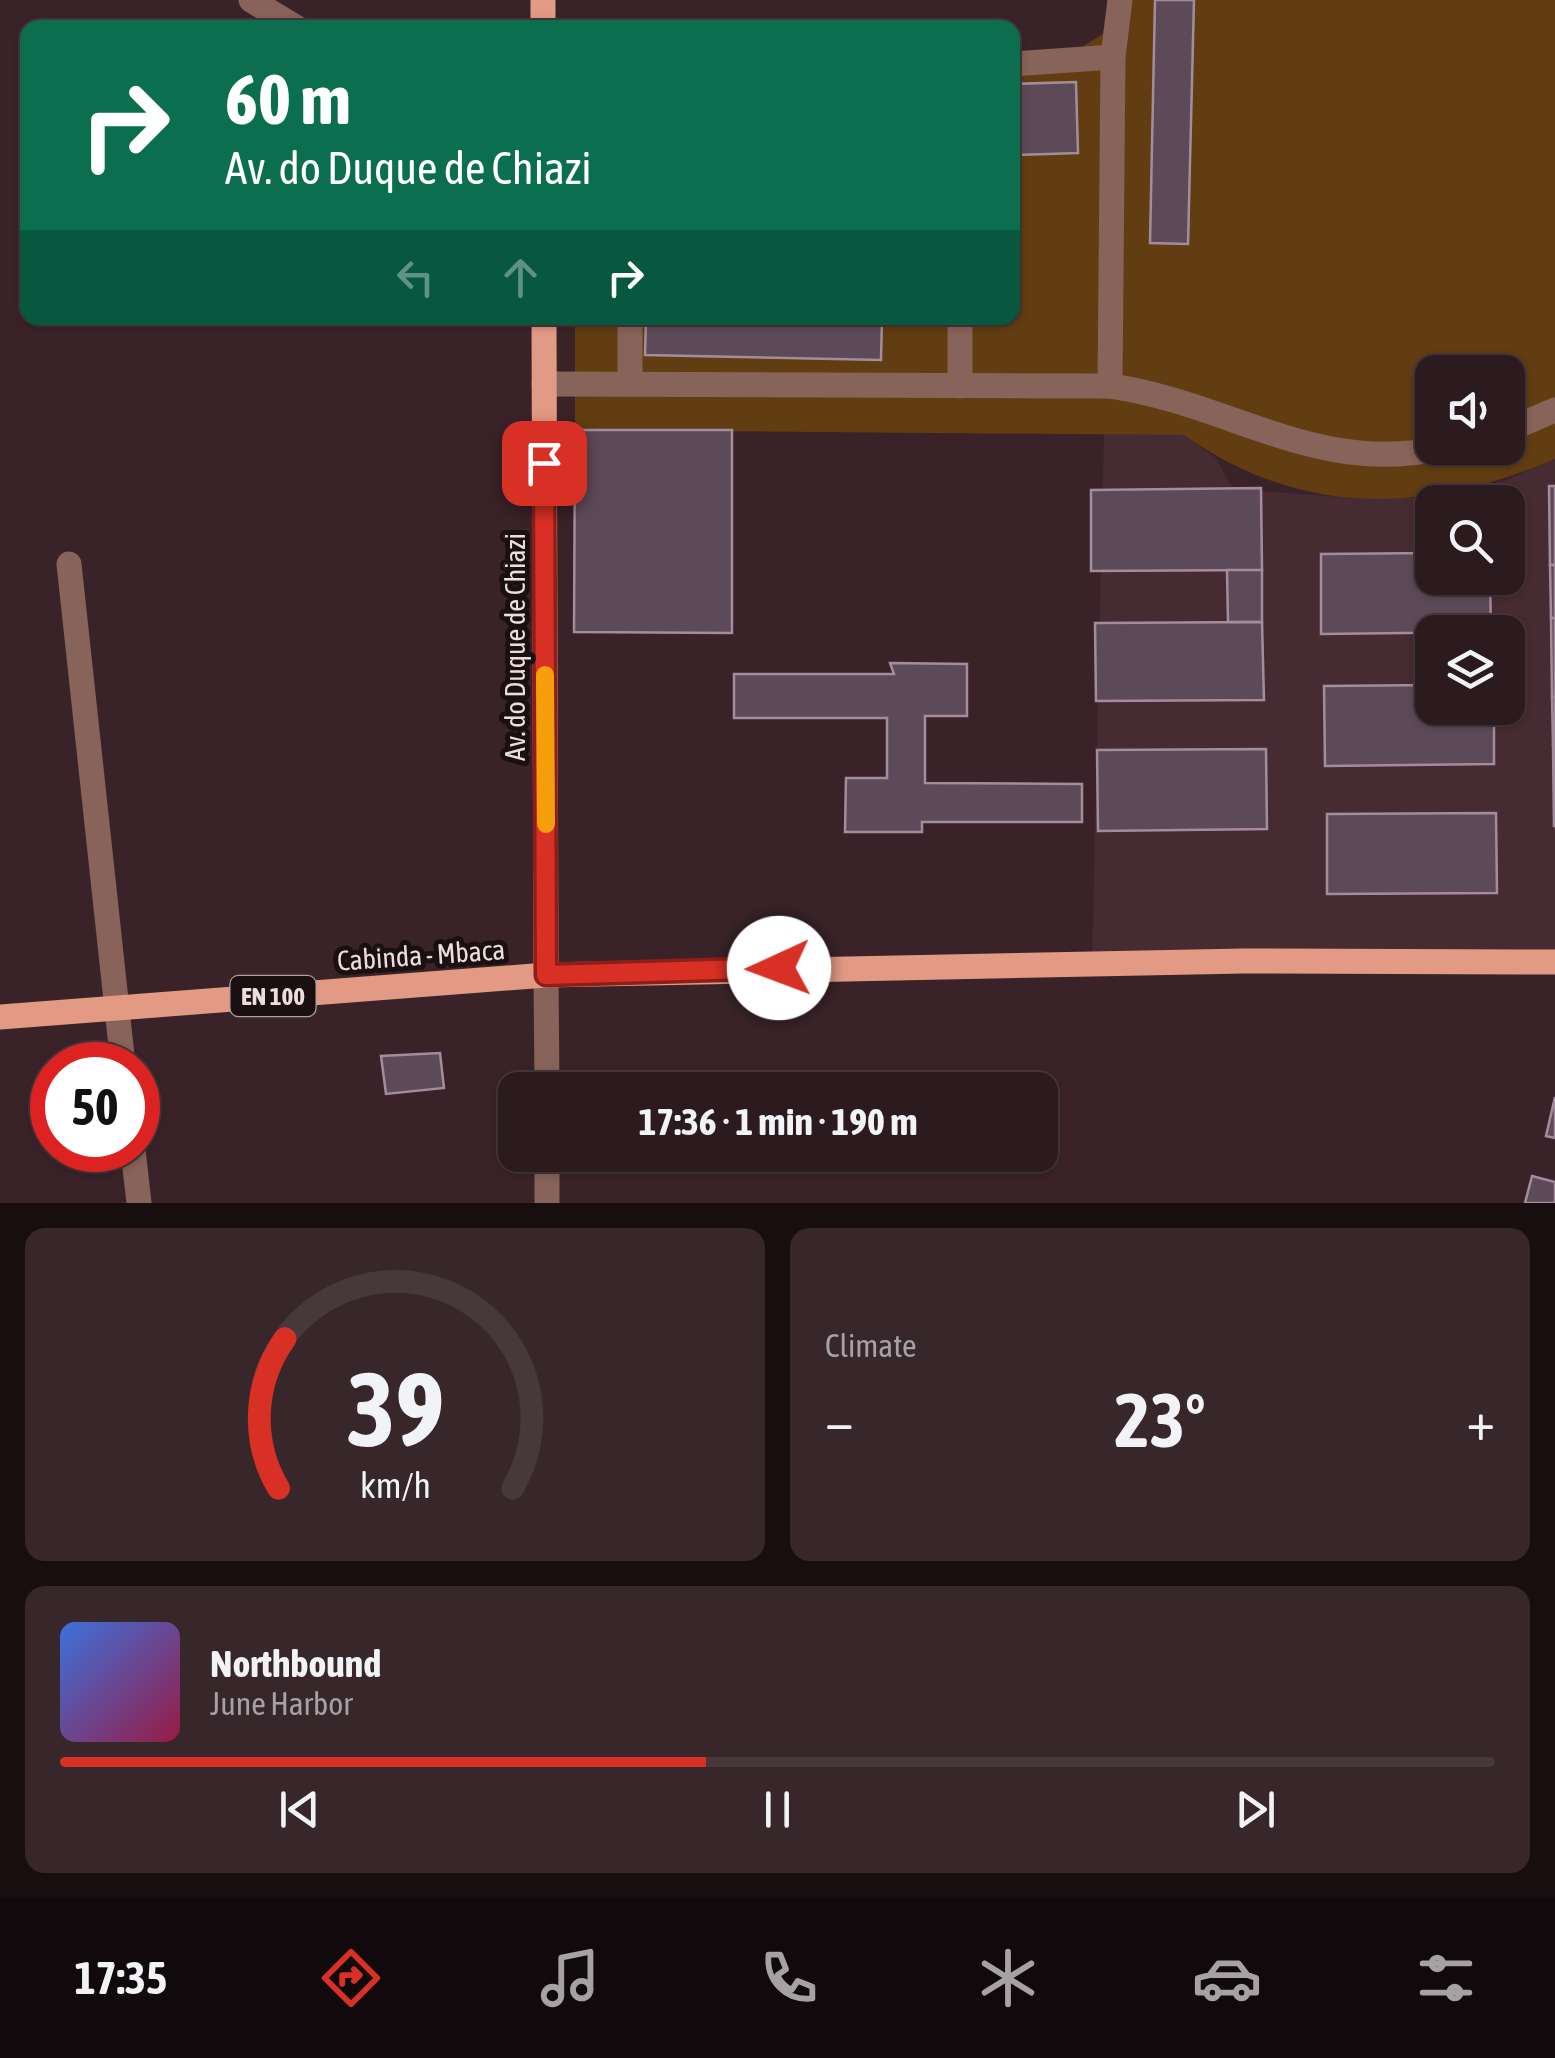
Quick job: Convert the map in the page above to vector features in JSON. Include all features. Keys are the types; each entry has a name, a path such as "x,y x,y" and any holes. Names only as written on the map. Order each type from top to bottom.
{"main road":[{"name":"Av. do Duque de Chiazi","path":"544,325 546,975"},
{"name":"Cabinda - Mbaca","path":"0,1018 546,975 1244,961 1555,962"}],"street":[{"path":"251,0 284,20"},
{"path":"1110,386 1113,57 1120,0"},
{"path":"1020,63 1113,57"},
{"path":"630,325 630,384"},
{"path":"960,325 960,386"},
{"path":"544,384 1110,386 1163,394 1324,451 1415,454"},
{"path":"1525,423 1555,410"},
{"path":"69,564 120,1042"},
{"path":"546,975 547,1072"},
{"path":"135,1172 139,1203"},
{"path":"547,1172 547,1203"}],"shaded area":[{"path":"1108,0 1555,0 1555,459 1477,485 1415,485 1415,497 1365,499 1319,494 1273,482 1228,462 1184,435 575,430 575,325 1020,325 1020,54 1070,54 1103,34"},
{"path":"1104,434 1184,435 1216,458 1233,489 1368,499 1415,498 1415,595 1525,595 1525,485 1487,485 1555,459 1555,963 1092,964"}],"building":[{"path":"1155,0 1194,0 1188,244 1150,243"},
{"path":"1076,82 1078,153 1020,155 1020,84"},
{"path":"646,325 882,325 881,360 645,355"},
{"path":"575,430 732,430 732,633 574,632"},
{"path":"1549,486 1555,486 1555,565 1550,565"},
{"path":"1261,488 1262,570 1091,571 1091,490"},
{"path":"1415,553 1415,595 1490,595 1491,615 1415,615 1415,633 1321,634 1321,554"},
{"path":"1550,565 1555,565 1555,618 1551,618"},
{"path":"1227,570 1262,570 1262,622 1228,622"},
{"path":"1551,618 1555,618 1555,697 1552,697"},
{"path":"1262,622 1264,700 1096,701 1095,623"},
{"path":"890,663 967,664 967,716 925,716 925,783 1082,784 1082,822 922,822 922,832 845,832 846,778 887,778 887,718 734,718 734,674 894,674"},
{"path":"1415,685 1415,725 1494,725 1494,764 1325,766 1324,686"},
{"path":"1555,697 1555,745 1553,745"},
{"path":"1555,745 1555,826 1554,826"},
{"path":"1266,749 1267,829 1098,831 1097,750"},
{"path":"1496,813 1497,893 1327,894 1327,814"},
{"path":"440,1053 444,1088 386,1094 381,1056"},
{"path":"1555,1097 1555,1138 1546,1136"},
{"path":"1532,1176 1555,1182 1555,1203 1525,1203"}],"slow traffic":[{"path":"545,675 546,824"}],"route":[{"path":"544,463 546,975 779,968"}]}
